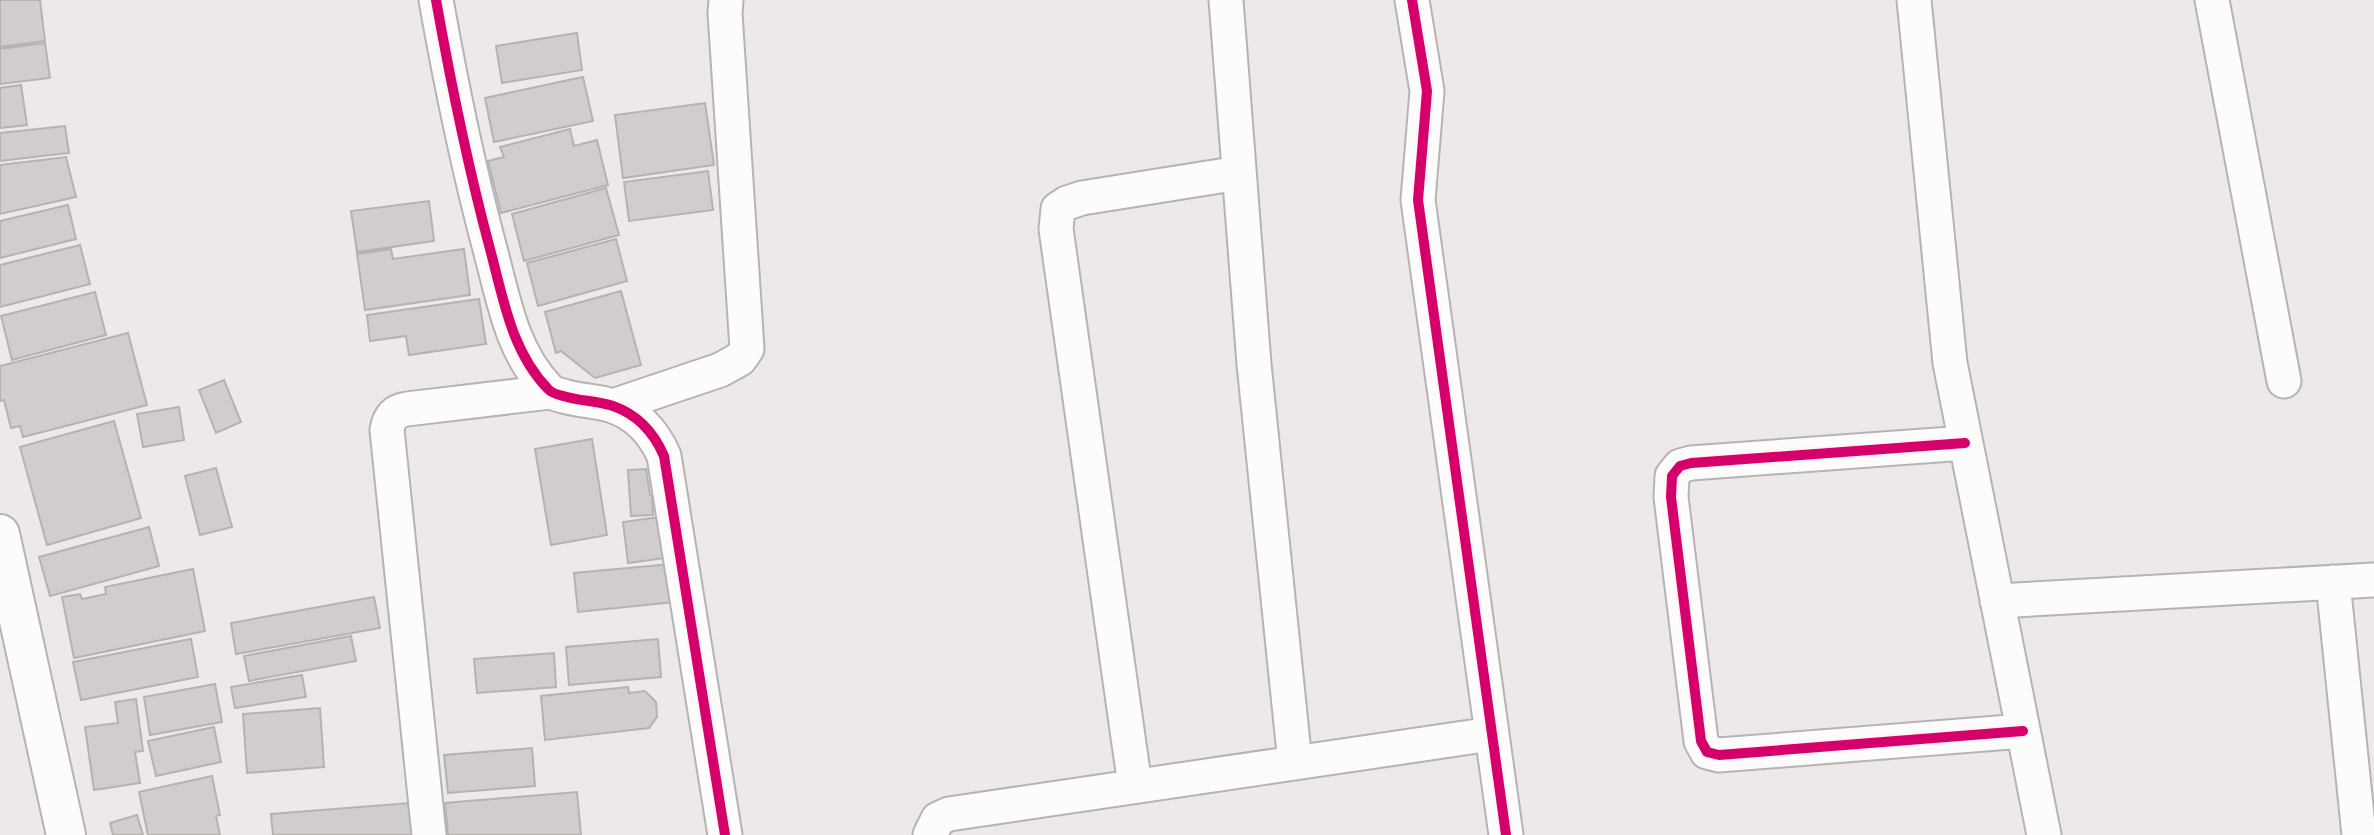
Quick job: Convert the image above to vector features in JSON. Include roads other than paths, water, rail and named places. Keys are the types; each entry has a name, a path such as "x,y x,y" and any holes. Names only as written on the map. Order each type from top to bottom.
{"street":[{"path":"436,0 476,197 506,312 521,352 550,392"},
{"path":"613,406 720,370 740,359 747,349 724,13 726,0"},
{"path":"1226,0 1254,364 1295,763"},
{"path":"1412,0 1427,91 1418,200 1506,835"},
{"path":"1914,0 1950,363 2044,835"},
{"path":"2212,0 2284,381"},
{"path":"1135,786 1056,229 1058,209 1067,202 1082,198 1239,173"},
{"path":"429,835 388,422 399,410 550,392 613,406 636,418 654,435 664,456 725,835"},
{"path":"1965,443 1691,463 1680,466 1672,477 1671,497 1701,741 1707,752 1719,755 2023,731"},
{"path":"0,534 66,835"},
{"path":"1997,601 2374,580"},
{"path":"2333,582 2361,734 2359,835"},
{"path":"930,835 938,819 949,814 1492,734"}]}
